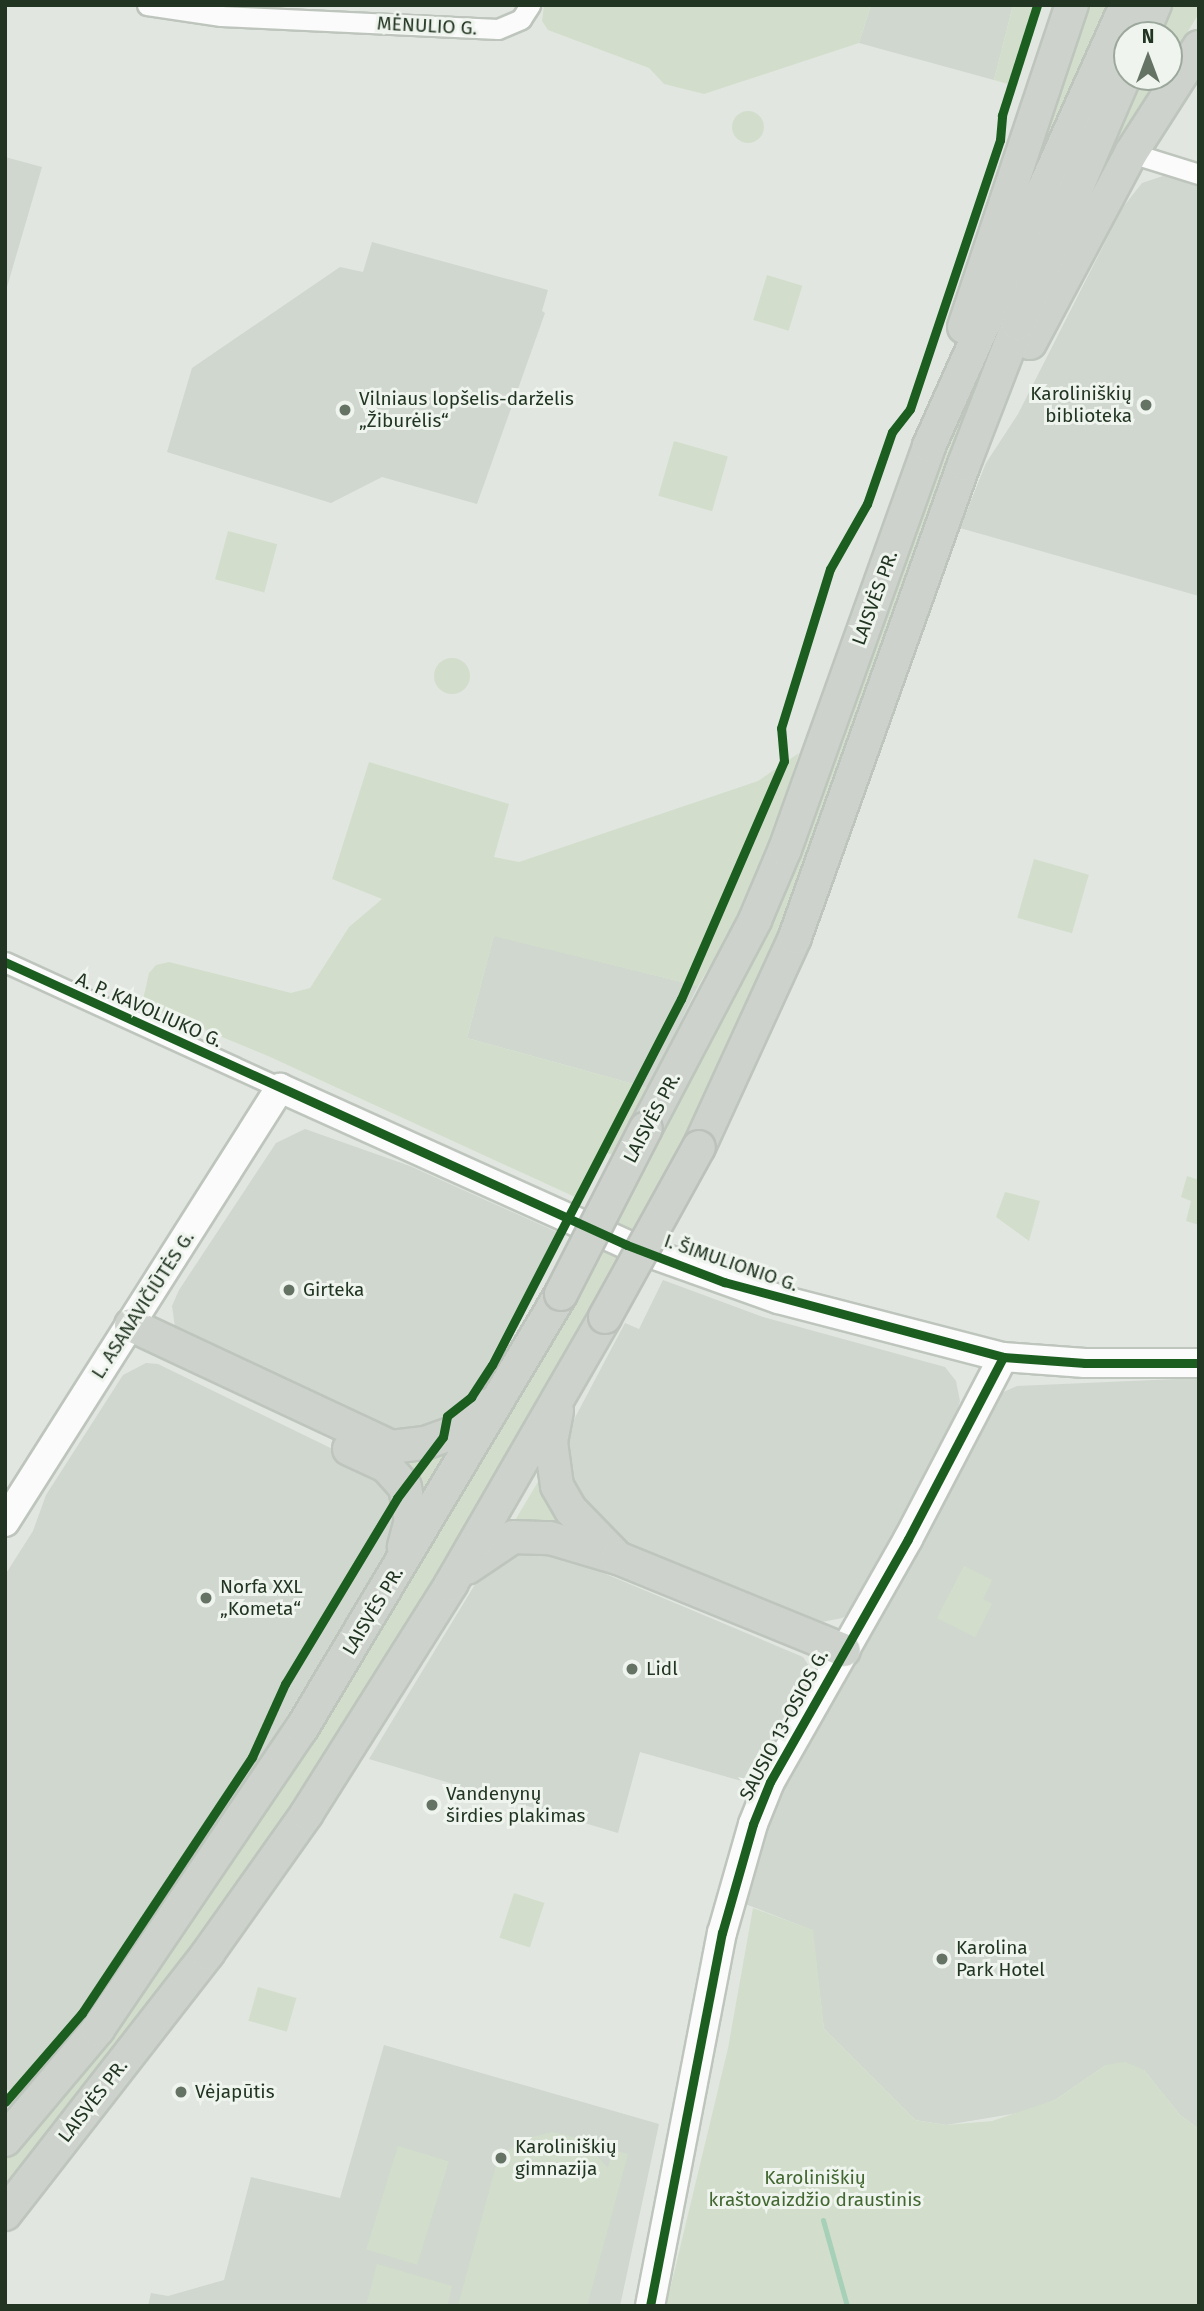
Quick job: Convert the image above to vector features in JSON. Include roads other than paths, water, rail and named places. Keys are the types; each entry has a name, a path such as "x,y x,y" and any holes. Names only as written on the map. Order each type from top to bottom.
{"main road":[{"path":"929,446 968,312 1072,5"},
{"name":"LAISVĖS PR.","path":"5,2214 247,1899 307,1814 451,1584 560,1398 699,1147 795,937 964,464 1089,127 1126,5"},
{"name":"LAISVĖS PR.","path":"964,464 1131,153 1199,47"},
{"name":"LAISVĖS PR.","path":"5,2140 98,2029 302,1728 561,1294 755,920 785,849 929,446 1089,127 1113,91"},
{"path":"125,1334 391,1447 425,1444 456,1432 512,1380"},
{"path":"125,1334 386,1466 405,1487 410,1503 411,1520 396,1573"},
{"path":"560,1398 551,1442 558,1486 579,1520 618,1558"},
{"path":"451,1584 481,1555 513,1537 550,1538 618,1558 844,1650"}],"street":[{"name":"MĖNULIO G.","path":"147,5 221,16 498,29 521,19 530,5"},
{"path":"1131,153 1199,174"},
{"name":"A. P. KAVOLIUKO G.","path":"5,962 280,1088"},
{"name":"L. ASANAVIČIŪTĖS G.","path":"5,1522 280,1088"},
{"name":"I. ŠIMULIONIO G.","path":"280,1088 652,1255 778,1299 1003,1357 1199,1363"},
{"name":"SAUSIO 13-OSIOS G.","path":"650,2306 732,1886 770,1782 1003,1357"}],"waterway":[{"path":"823,2220 847,2306"}],"place":[{"name":"Karoliniškių biblioteka","path":"1146,405"},
{"name":"Vilniaus lopšelis-darželis „Žiburėlis“","path":"345,410"},
{"name":"Girteka","path":"289,1290"},
{"name":"Norfa XXL „Kometa“","path":"206,1598"},
{"name":"Lidl","path":"632,1669"},
{"name":"Vandenynų širdies plakimas","path":"432,1805"},
{"name":"Karolina Park Hotel","path":"942,1959"},
{"name":"Vėjapūtis","path":"181,2092"},
{"name":"Karoliniškių gimnazija","path":"501,2158"}],"park label":[{"name":"Karoliniškių kraštovaizdžio draustinis","path":"815,2189"}]}
